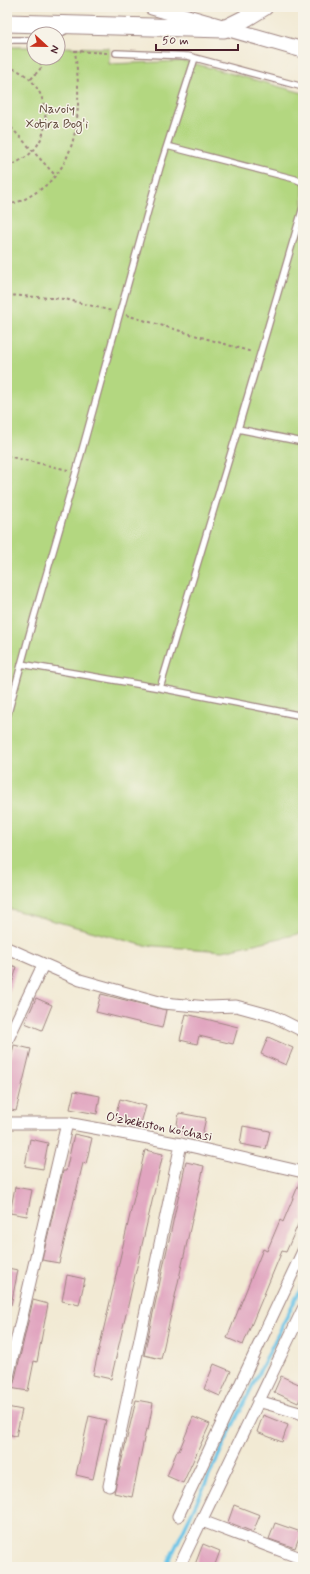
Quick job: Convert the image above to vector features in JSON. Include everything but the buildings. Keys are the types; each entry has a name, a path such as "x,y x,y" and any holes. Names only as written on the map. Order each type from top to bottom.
{"main road":[{"path":"152,7 224,29 303,50"},
{"path":"7,23 224,29 264,7"}],"street":[{"path":"7,948 80,980 163,1003 208,1007 236,1006 273,1016 303,1031"},
{"path":"7,1041 43,965"},
{"path":"7,1381 67,1123"},
{"name":"O‘zbekiston ko‘chasi","path":"7,1124 67,1123 181,1144 303,1172"},
{"path":"109,1486 181,1144"},
{"path":"178,1516 303,1251"},
{"path":"179,1567 303,1309"},
{"path":"258,1401 303,1414"},
{"path":"202,1521 303,1559"}],"lane":[{"path":"66,30 77,24"},
{"path":"7,40 26,40"},
{"path":"116,54 188,56 303,87"},
{"path":"7,717 167,146 195,58"},
{"path":"167,146 295,178 303,184"},
{"path":"160,688 303,208"},
{"path":"238,429 303,442"},
{"path":"21,664 160,688 303,716"}],"path":[{"path":"7,204 28,198 44,187 55,175 69,153 76,128 78,75 75,51 116,54"},
{"path":"30,79 41,68 41,66"},
{"path":"7,67 14,68 30,79 40,92 46,109 45,126 39,143 27,157 7,166"},
{"path":"7,123 55,175"},
{"path":"7,295 65,299 120,313 260,354"},
{"path":"7,456 76,472"}],"green space":[{"name":"Navoiy Xotira Bog'i","path":"7,47 26,47 26,66 66,66 66,47 109,48 109,64 185,61 303,93 303,933 223,951 142,945 7,908"}],"waterway":[{"path":"166,1567 235,1421 303,1284"}]}
